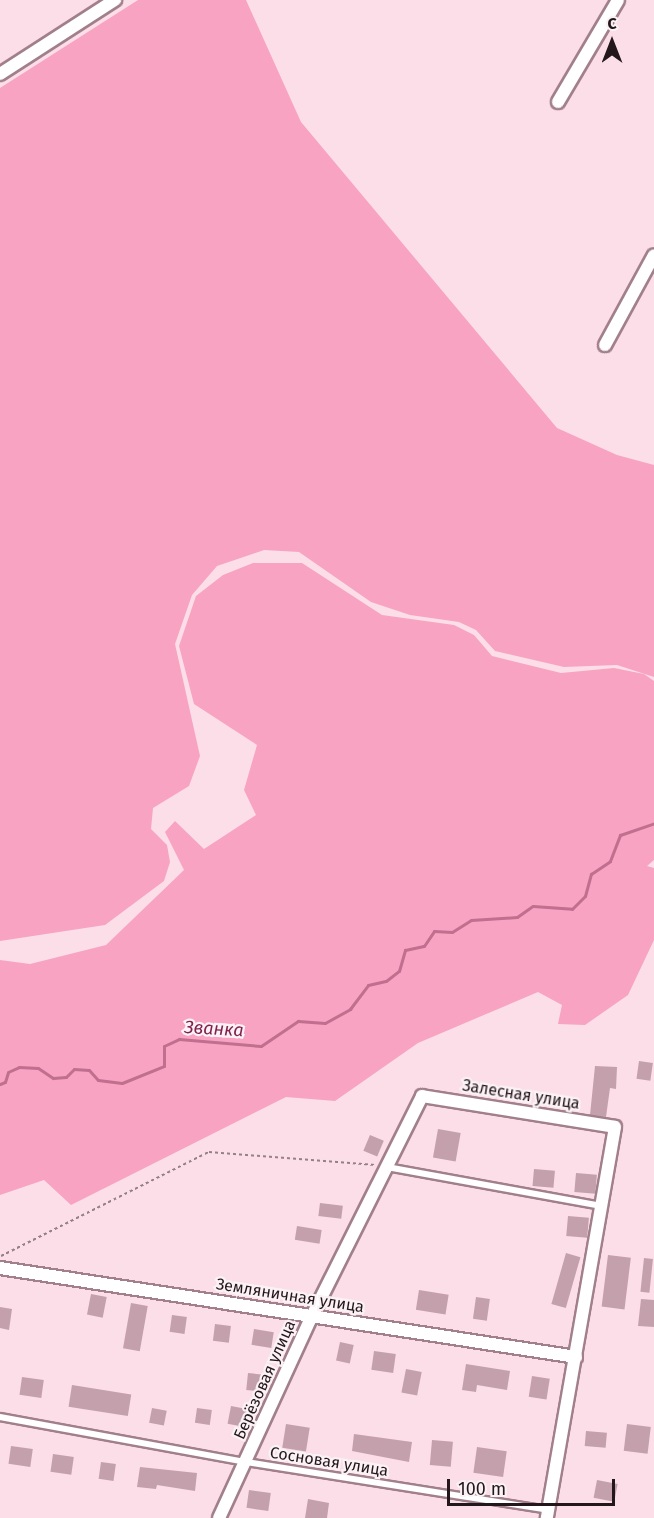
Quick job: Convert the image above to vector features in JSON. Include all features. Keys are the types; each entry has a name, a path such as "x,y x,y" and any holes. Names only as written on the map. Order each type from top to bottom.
{"street":[{"path":"0,74 116,0"},
{"path":"558,102 618,0"},
{"path":"605,345 654,255"},
{"name":"Залесная улица","path":"422,1096 615,1127 602,1206"},
{"name":"Берёзовая улица","path":"219,1518 312,1316 422,1096"},
{"path":"548,1514 602,1206"},
{"name":"Земляничная улица","path":"0,1268 576,1357"}],"lane":[{"path":"387,1166 602,1206"},
{"name":"Сосновая улица","path":"0,1417 548,1514"}],"path":[{"path":"0,1256 208,1152 387,1166"}],"shaded area":[{"path":"138,0 246,0 301,122 557,428 617,455 654,465 654,677 617,665 564,667 495,651 476,630 459,622 410,615 371,602 299,552 264,550 217,566 192,595 175,644 200,756 189,786 153,808 151,829 167,845 170,862 164,881 105,925 0,941 0,88"},
{"path":"253,563 302,563 382,615 454,625 474,635 492,656 561,673 614,668 644,674 654,681 654,860 647,866 654,868 654,940 628,995 585,1025 558,1024 562,1005 538,992 418,1043 335,1101 286,1097 71,1205 44,1180 0,1195 0,960 30,964 106,945 184,870 165,832 175,821 204,849 256,815 244,790 257,745 194,704 179,646 196,596 223,575"}],"building":[{"path":"639,1061 653,1063 650,1081 636,1079"},
{"path":"595,1066 617,1067 616,1089 610,1088 606,1117 590,1115"},
{"path":"438,1129 461,1133 456,1162 433,1158"},
{"path":"370,1135 384,1141 377,1157 363,1151"},
{"path":"534,1169 555,1171 553,1188 533,1186"},
{"path":"576,1173 597,1175 595,1194 574,1192"},
{"path":"320,1203 343,1206 341,1219 318,1216"},
{"path":"568,1216 589,1218 587,1238 566,1236"},
{"path":"297,1226 322,1230 320,1244 295,1240"},
{"path":"566,1253 580,1257 566,1308 551,1304"},
{"path":"608,1255 631,1258 624,1309 602,1307"},
{"path":"644,1258 653,1259 649,1293 640,1292"},
{"path":"419,1290 449,1295 446,1314 416,1310"},
{"path":"91,1294 107,1297 103,1318 87,1315"},
{"path":"476,1297 490,1299 487,1321 473,1319"},
{"path":"641,1299 654,1300 654,1327 638,1326"},
{"path":"131,1303 148,1306 140,1351 123,1348"},
{"path":"0,1307 12,1309 9,1330 0,1328"},
{"path":"172,1315 187,1317 184,1334 170,1332"},
{"path":"215,1324 231,1326 229,1343 213,1341"},
{"path":"254,1329 274,1332 271,1348 251,1345"},
{"path":"340,1342 354,1345 350,1363 336,1361"},
{"path":"374,1351 396,1354 393,1373 371,1370"},
{"path":"466,1364 510,1371 507,1390 477,1385 476,1392 462,1390"},
{"path":"406,1369 422,1372 417,1396 401,1393"},
{"path":"248,1373 266,1375 264,1392 246,1390"},
{"path":"532,1376 550,1379 546,1400 529,1397"},
{"path":"22,1377 44,1380 41,1398 19,1395"},
{"path":"72,1385 131,1394 128,1416 69,1407"},
{"path":"231,1406 247,1409 243,1427 228,1424"},
{"path":"152,1408 167,1411 164,1426 149,1423"},
{"path":"197,1408 212,1410 210,1425 195,1423"},
{"path":"286,1424 310,1428 306,1451 282,1448"},
{"path":"627,1424 651,1427 648,1454 624,1451"},
{"path":"586,1431 607,1433 606,1448 585,1446"},
{"path":"354,1434 412,1442 409,1462 352,1451"},
{"path":"432,1440 453,1442 451,1467 430,1465"},
{"path":"11,1446 33,1449 30,1467 8,1464"},
{"path":"477,1447 507,1451 503,1477 473,1473"},
{"path":"53,1454 74,1457 71,1475 50,1472"},
{"path":"101,1462 116,1464 113,1481 99,1479"},
{"path":"140,1467 197,1473 195,1491 157,1485 156,1489 137,1487"},
{"path":"597,1480 618,1484 614,1502 594,1498"},
{"path":"249,1490 271,1493 268,1511 246,1508"},
{"path":"308,1499 329,1503 327,1518 305,1518"}],"waterway":[{"name":"Званка","path":"0,1084 5,1082 8,1072 19,1067 38,1068 53,1078 66,1077 74,1069 89,1070 98,1080 122,1083 164,1066 164,1046 179,1039 261,1046 298,1021 325,1023 350,1009 368,985 386,981 399,971 405,950 424,946 434,931 452,932 471,920 517,917 533,906 572,909 585,896 591,874 610,861 620,835 654,823"}]}
